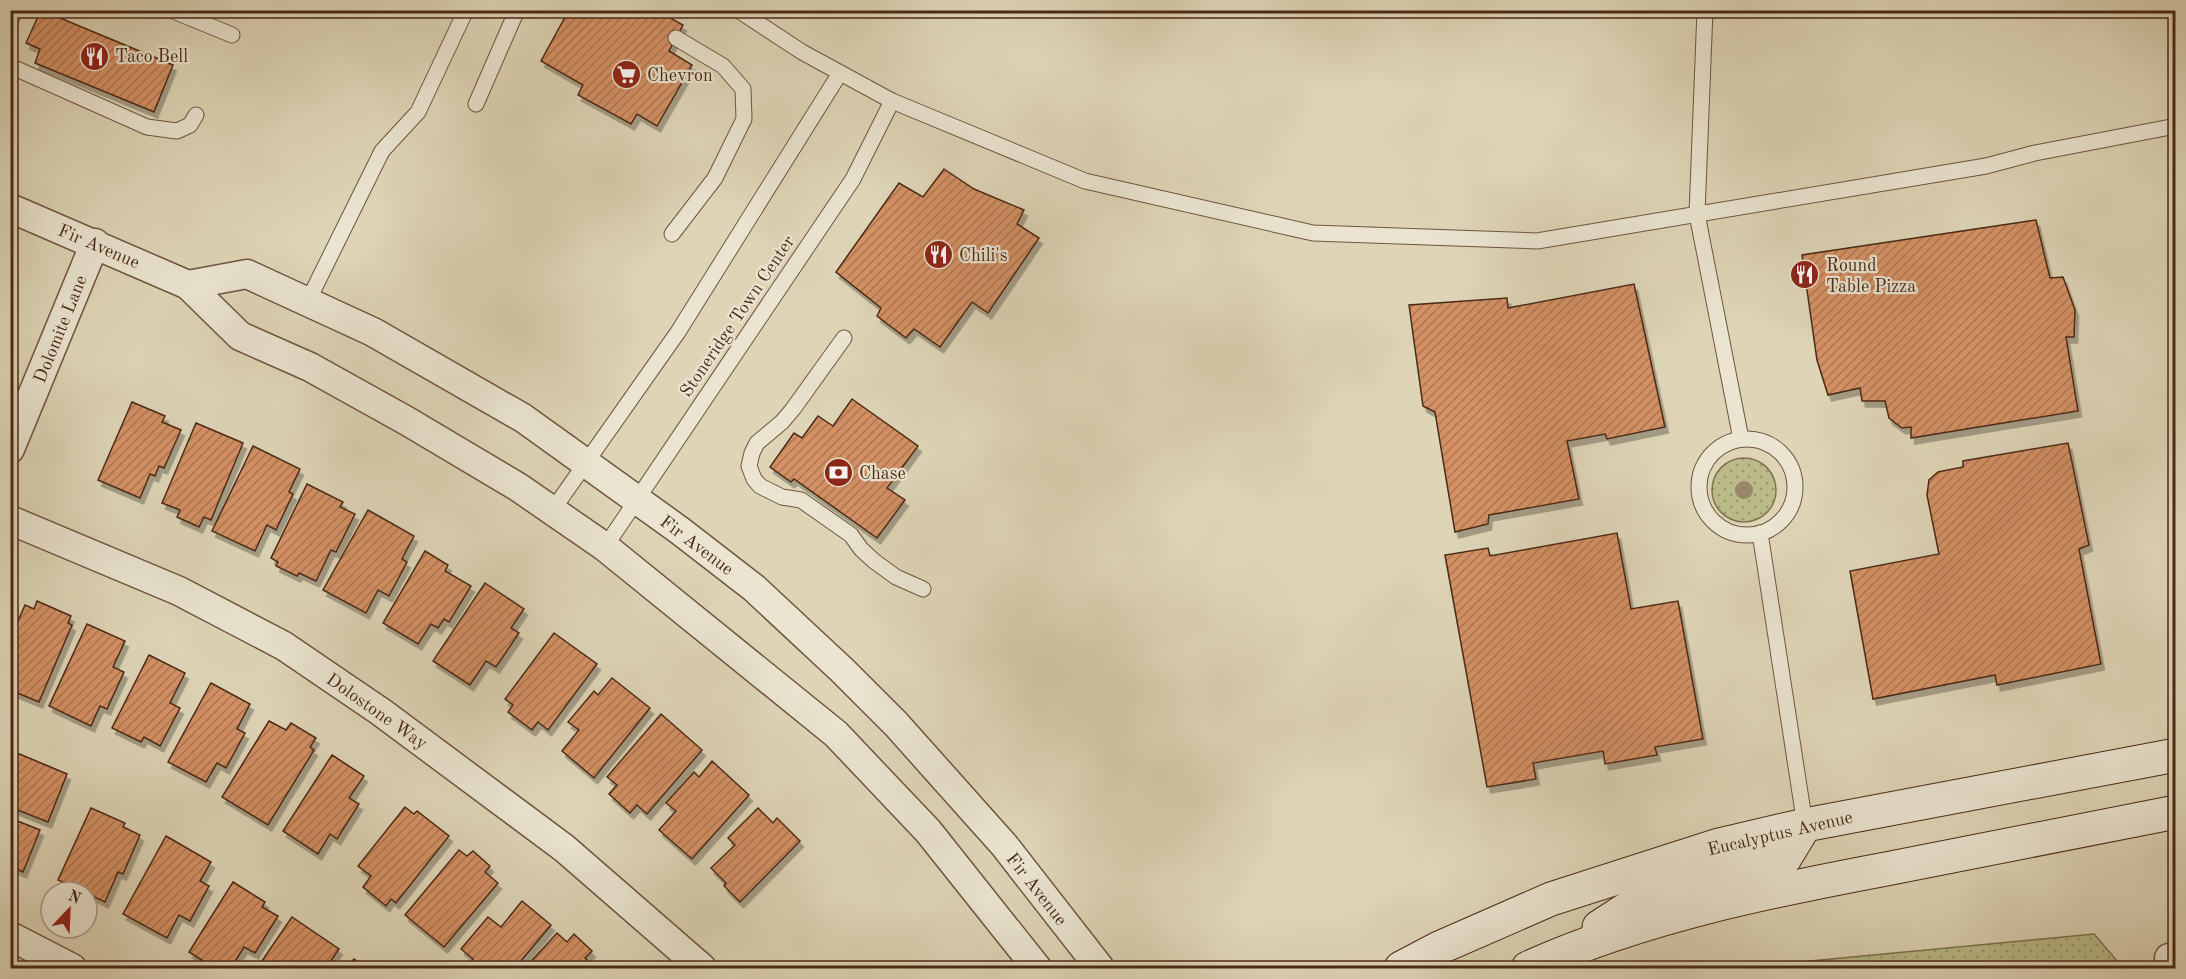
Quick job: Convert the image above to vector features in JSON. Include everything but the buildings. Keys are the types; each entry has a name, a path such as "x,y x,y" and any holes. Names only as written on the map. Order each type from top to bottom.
{"main road":[{"name":"Eucalyptus Avenue","path":"1401,969 1439,948 1551,899 1719,845 1805,825 2175,755"},
{"path":"1538,964 1624,930 1700,909 1851,875 2175,813"},
{"path":"1538,964 1639,901 1669,890 1785,858 1805,825"}],"street":[{"name":"Fir Avenue","path":"10,208 188,285 240,336 310,367 407,421 518,487 605,547 836,734 927,831 1037,969"},
{"name":"Dolomite Lane","path":"10,449 95,243"},
{"name":"Fir Avenue","path":"188,285 248,274 373,332 523,418 637,500 754,588 896,724 1004,845 1100,969"},
{"name":"Dolostone Way","path":"10,520 179,591 285,646 381,712 564,848 702,969"},
{"path":"10,936 72,969"}],"lane":[{"path":"10,22 15,10"},
{"path":"171,10 231,36"},
{"path":"308,301 382,151 418,112 466,10"},
{"path":"476,104 517,10"},
{"path":"738,10 802,52 892,101 1085,181 1313,233 1537,241 1986,166 2035,153 2175,126"},
{"path":"1705,10 1697,214 1741,439"},
{"path":"672,234 715,178 744,119 743,88 723,66 676,38"},
{"path":"10,66 147,128 177,131 190,125 196,115"},
{"path":"552,511 678,332 840,73"},
{"name":"Stoneridge Town Center","path":"605,547 853,179 892,101"},
{"path":"844,338 793,409 757,443 749,466 754,479 760,486 782,496 801,500 851,535 861,549 881,566 922,589"},
{"path":"1741,439 1757,440 1772,445 1784,456 1792,470 1795,486 1793,501 1786,516 1774,527 1760,533 1744,535 1728,532 1704,511 1699,496 1699,480 1703,465 1713,452 1726,443 1741,439"},
{"path":"1760,533 1805,825"}],"green space":[{"path":"1744,458 1762,464 1770,472 1776,490 1770,508 1762,516 1744,522 1726,516 1718,508 1712,490 1718,472 1726,464"},
{"path":"2094,934 2123,968 1774,968 1789,963"}],"place":[{"name":"Taco Bell","path":"94,56"},
{"name":"Chevron","path":"626,75"},
{"name":"Chili's","path":"938,255"},
{"name":"Round Table Pizza","path":"1805,275"},
{"name":"Chase","path":"838,473"}]}
